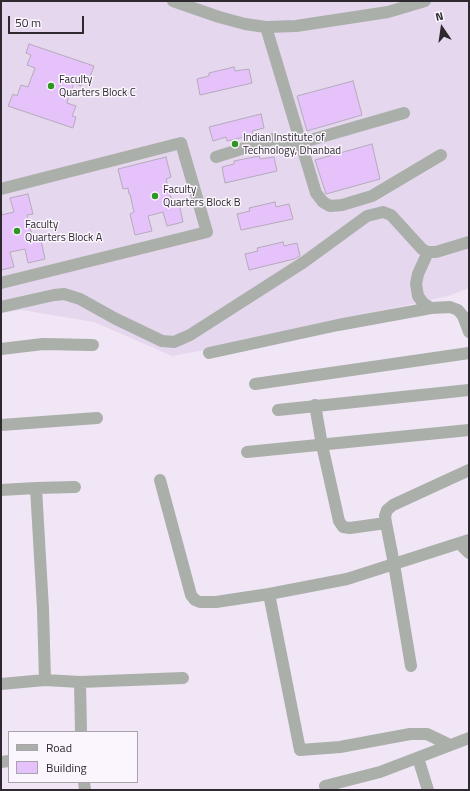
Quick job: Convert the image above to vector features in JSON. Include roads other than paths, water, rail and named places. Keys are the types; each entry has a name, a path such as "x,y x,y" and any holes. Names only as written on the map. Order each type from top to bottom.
{"street":[{"path":"173,1 219,17 246,24 266,27 296,26 375,15 425,1"},
{"path":"266,27 316,193 323,202 330,206 342,205 372,196 441,155"},
{"path":"216,157 273,139 300,143 404,113"},
{"path":"1,189 181,143 207,232 1,282"},
{"path":"1,306 64,294 80,298 116,319 162,341 174,342 190,335 304,262 367,216 383,212 391,215 422,249 428,252 436,252 469,242"},
{"path":"428,252 418,274 416,284 418,296 423,303 431,308"},
{"path":"210,353 338,325 431,308 450,307 458,310 463,316 469,332"},
{"path":"1,349 43,344 93,345"},
{"path":"255,384 469,353"},
{"path":"278,410 469,390"},
{"path":"315,405 322,445 339,521 343,527 350,528 386,523"},
{"path":"1,425 96,418"},
{"path":"247,452 469,430"},
{"path":"411,666 385,516 387,510 393,504 469,470"},
{"path":"160,480 191,595 195,600 200,602 216,602 269,594 347,579 464,542 469,553"},
{"path":"1,490 75,486"},
{"path":"36,488 43,609 45,680"},
{"path":"269,594 300,750 353,745 410,734 427,734 450,745"},
{"path":"1,684 45,680 80,682 183,678"},
{"path":"80,682 81,731"},
{"path":"325,786 380,772 469,738"},
{"path":"418,758 428,790"}],"place":[{"name":"Faculty Quarters Block C","path":"51,86"},
{"name":"Indian Institute of Technology, Dhanbad","path":"235,144"},
{"name":"Faculty Quarters Block B","path":"155,196"},
{"name":"Faculty Quarters Block A","path":"17,231"}]}
